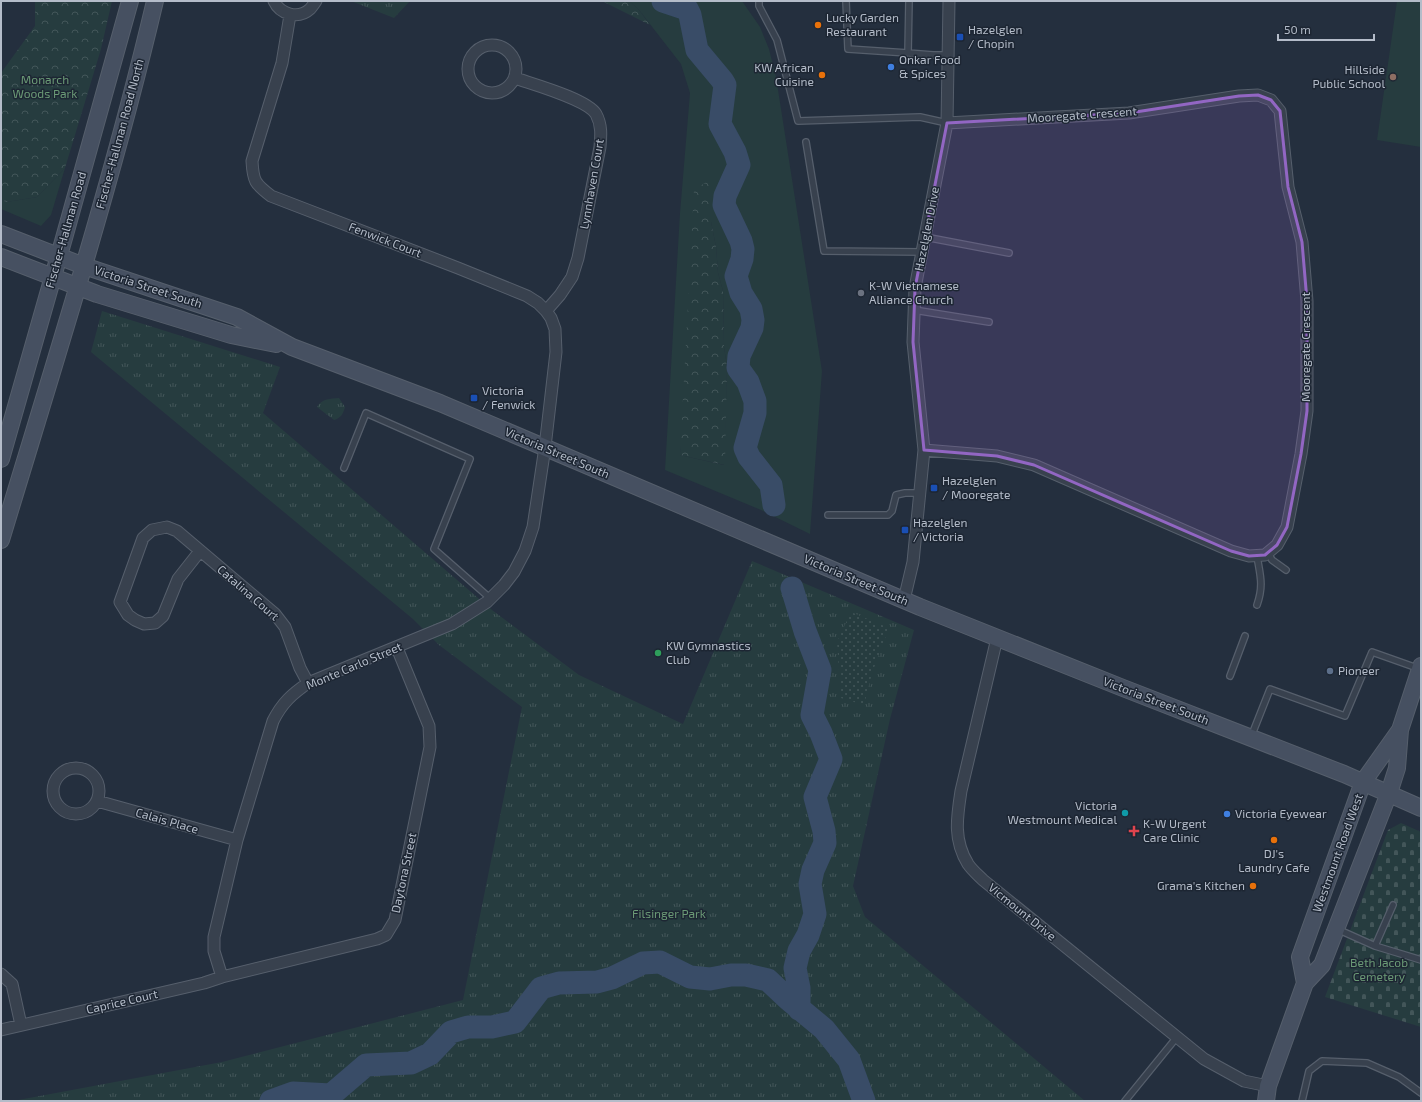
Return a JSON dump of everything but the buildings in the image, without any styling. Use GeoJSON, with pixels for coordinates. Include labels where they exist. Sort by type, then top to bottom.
{"type":"FeatureCollection","features":[{"type":"Feature","properties":{"kind":"main road","name":"Fischer-Hallman Road"},"geometry":{"type":"LineString","coordinates":[[1,459],[130,1]]}},
{"type":"Feature","properties":{"kind":"main road","name":"Fischer-Hallman Road North"},"geometry":{"type":"LineString","coordinates":[[84,266],[155,1]]}},
{"type":"Feature","properties":{"kind":"main road","name":"Victoria Street South"},"geometry":{"type":"LineString","coordinates":[[1,234],[84,266],[237,317],[292,347],[440,403],[904,600],[1363,782],[1421,808]]}},
{"type":"Feature","properties":{"kind":"main road","name":"Victoria Street South"},"geometry":{"type":"LineString","coordinates":[[1,257],[78,287],[231,335],[292,347]]}},
{"type":"Feature","properties":{"kind":"main road"},"geometry":{"type":"LineString","coordinates":[[1,540],[84,266]]}},
{"type":"Feature","properties":{"kind":"main road","name":"Westmount Road West"},"geometry":{"type":"LineString","coordinates":[[1267,1094],[1305,983],[1322,965],[1389,794],[1397,768],[1400,730],[1420,668]]}},
{"type":"Feature","properties":{"kind":"main road","name":"Westmount Road West"},"geometry":{"type":"LineString","coordinates":[[1305,983],[1300,957],[1363,782],[1400,730]]}},
{"type":"Feature","properties":{"kind":"street"},"geometry":{"type":"LineString","coordinates":[[274,1],[283,12],[290,15],[302,14],[309,10],[316,1]]}},
{"type":"Feature","properties":{"kind":"street","name":"Hazelglen Drive"},"geometry":{"type":"LineString","coordinates":[[904,600],[913,562],[924,450],[913,342],[915,288],[947,123],[948,1]]}},
{"type":"Feature","properties":{"kind":"street","name":"Fenwick Court"},"geometry":{"type":"LineString","coordinates":[[290,15],[282,63],[252,161],[253,173],[258,187],[271,196],[527,296],[546,311],[551,318],[555,329],[556,352],[545,447]]}},
{"type":"Feature","properties":{"kind":"street"},"geometry":{"type":"LineString","coordinates":[[490,45],[498,45],[505,48],[514,59],[516,67],[515,78],[504,90],[493,93],[488,92],[480,89],[472,81],[468,71],[469,64],[474,54],[480,48],[490,45]]}},
{"type":"Feature","properties":{"kind":"street","name":"Lynnhaven Court"},"geometry":{"type":"LineString","coordinates":[[515,78],[579,101],[595,113],[601,132],[600,147],[578,258],[572,277],[560,295],[546,311]]}},
{"type":"Feature","properties":{"kind":"street","name":"Mooregate Crescent"},"geometry":{"type":"LineString","coordinates":[[947,123],[1130,113],[1239,96],[1258,95],[1271,100],[1280,111],[1288,187],[1302,242],[1306,286],[1307,411],[1301,454],[1287,527],[1277,545],[1262,554]]}},
{"type":"Feature","properties":{"kind":"street","name":"Monte Carlo Street"},"geometry":{"type":"LineString","coordinates":[[222,977],[214,951],[214,937],[237,840],[272,721],[279,709],[292,695],[308,683],[397,648],[452,624],[491,599],[504,586],[526,551],[532,527],[545,447]]}},
{"type":"Feature","properties":{"kind":"street"},"geometry":{"type":"LineString","coordinates":[[924,450],[997,456],[1034,465],[1231,551],[1249,556],[1262,554]]}},
{"type":"Feature","properties":{"kind":"street","name":"Catalina Court"},"geometry":{"type":"LineString","coordinates":[[200,551],[178,579],[164,616],[155,623],[144,624],[128,615],[120,602],[143,538],[152,530],[167,527],[177,531],[275,614],[285,627],[300,668],[308,683]]}},
{"type":"Feature","properties":{"kind":"street","name":"Vicmount Drive"},"geometry":{"type":"LineString","coordinates":[[997,638],[961,791],[957,835],[961,851],[969,865],[983,880],[1204,1059],[1267,1094]]}},
{"type":"Feature","properties":{"kind":"street","name":"Daytona Street"},"geometry":{"type":"LineString","coordinates":[[222,977],[378,939],[386,935],[391,928],[396,912],[431,737],[429,726],[397,648]]}},
{"type":"Feature","properties":{"kind":"street"},"geometry":{"type":"LineString","coordinates":[[79,767],[87,770],[95,776],[98,784],[99,793],[97,801],[89,810],[82,814],[67,813],[59,807],[54,800],[52,789],[54,783],[58,776],[66,770],[79,767]]}},
{"type":"Feature","properties":{"kind":"street","name":"Calais Place"},"geometry":{"type":"LineString","coordinates":[[97,801],[237,840]]}},
{"type":"Feature","properties":{"kind":"street"},"geometry":{"type":"LineString","coordinates":[[1,974],[12,984],[21,1025]]}},
{"type":"Feature","properties":{"kind":"street","name":"Caprice Court"},"geometry":{"type":"LineString","coordinates":[[1,1030],[204,983],[222,977]]}},
{"type":"Feature","properties":{"kind":"lane"},"geometry":{"type":"LineString","coordinates":[[759,1],[759,6],[777,40],[798,121],[920,117],[947,123]]}},
{"type":"Feature","properties":{"kind":"lane"},"geometry":{"type":"LineString","coordinates":[[846,1],[848,49],[933,56],[948,55]]}},
{"type":"Feature","properties":{"kind":"lane"},"geometry":{"type":"LineString","coordinates":[[908,53],[909,1]]}},
{"type":"Feature","properties":{"kind":"lane"},"geometry":{"type":"LineString","coordinates":[[806,142],[824,251],[922,252]]}},
{"type":"Feature","properties":{"kind":"lane"},"geometry":{"type":"LineString","coordinates":[[925,237],[1009,253]]}},
{"type":"Feature","properties":{"kind":"lane"},"geometry":{"type":"LineString","coordinates":[[914,310],[989,322]]}},
{"type":"Feature","properties":{"kind":"lane"},"geometry":{"type":"LineString","coordinates":[[344,468],[366,413],[470,459],[434,549],[491,599]]}},
{"type":"Feature","properties":{"kind":"lane"},"geometry":{"type":"LineString","coordinates":[[828,515],[888,515],[892,511],[896,495],[905,493],[920,493]]}},
{"type":"Feature","properties":{"kind":"lane"},"geometry":{"type":"LineString","coordinates":[[1262,554],[1286,570]]}},
{"type":"Feature","properties":{"kind":"lane"},"geometry":{"type":"LineString","coordinates":[[1257,605],[1262,581],[1262,554]]}},
{"type":"Feature","properties":{"kind":"lane"},"geometry":{"type":"LineString","coordinates":[[1230,676],[1245,636]]}},
{"type":"Feature","properties":{"kind":"lane"},"geometry":{"type":"LineString","coordinates":[[1251,738],[1270,689],[1345,716],[1372,652],[1420,668]]}},
{"type":"Feature","properties":{"kind":"lane"},"geometry":{"type":"LineString","coordinates":[[1375,946],[1393,905]]}},
{"type":"Feature","properties":{"kind":"lane"},"geometry":{"type":"LineString","coordinates":[[1337,929],[1375,946],[1421,960]]}},
{"type":"Feature","properties":{"kind":"lane"},"geometry":{"type":"LineString","coordinates":[[1126,1101],[1177,1037]]}},
{"type":"Feature","properties":{"kind":"lane"},"geometry":{"type":"LineString","coordinates":[[1302,1101],[1309,1071],[1322,1061],[1367,1063],[1399,1077],[1421,1093]]}},
{"type":"Feature","properties":{"kind":"highlighted area"},"geometry":{"type":"Polygon","coordinates":[[[1258,95],[1271,100],[1280,111],[1288,187],[1302,242],[1307,301],[1307,411],[1301,454],[1287,527],[1277,545],[1265,555],[1249,556],[1231,551],[1034,465],[997,456],[924,450],[913,342],[915,288],[947,123],[1129,113],[1239,96],[1258,95]]]}},
{"type":"Feature","properties":{"kind":"green space","name":"Monarch Woods Park"},"geometry":{"type":"Polygon","coordinates":[[[35,1],[112,1],[101,49],[65,168],[37,197],[6,202],[1,200],[1,73],[35,26],[35,1]]]}},
{"type":"Feature","properties":{"kind":"green space"},"geometry":{"type":"Polygon","coordinates":[[[351,1],[410,1],[394,18],[351,1]]]}},
{"type":"Feature","properties":{"kind":"green space"},"geometry":{"type":"Polygon","coordinates":[[[602,1],[629,1],[639,10],[650,25],[602,1]]]}},
{"type":"Feature","properties":{"kind":"green space"},"geometry":{"type":"Polygon","coordinates":[[[629,1],[742,1],[760,27],[769,49],[776,77],[822,371],[810,534],[761,510],[665,470],[680,213],[690,93],[681,64],[639,10],[629,1]],[[711,180],[680,455],[724,465],[727,368],[724,347],[723,291],[718,273],[716,247],[711,222],[711,180]]]}},
{"type":"Feature","properties":{"kind":"green space"},"geometry":{"type":"Polygon","coordinates":[[[1397,1],[1421,1],[1421,147],[1377,140],[1397,1]]]}},
{"type":"Feature","properties":{"kind":"green space"},"geometry":{"type":"Polygon","coordinates":[[[65,168],[51,215],[41,226],[1,209],[1,200],[6,202],[37,197],[65,168]]]}},
{"type":"Feature","properties":{"kind":"green space"},"geometry":{"type":"Polygon","coordinates":[[[711,179],[711,222],[716,247],[718,273],[723,291],[724,347],[727,368],[725,465],[680,455],[694,190],[711,179]]]}},
{"type":"Feature","properties":{"kind":"green space","name":"Filsinger Park"},"geometry":{"type":"Polygon","coordinates":[[[102,311],[280,367],[263,413],[492,610],[579,675],[683,724],[752,561],[914,630],[890,719],[853,886],[865,917],[1085,1101],[13,1101],[222,1062],[463,1000],[522,707],[439,645],[413,619],[91,352],[102,311]]]}},
{"type":"Feature","properties":{"kind":"green space"},"geometry":{"type":"Polygon","coordinates":[[[339,398],[345,407],[341,415],[334,420],[317,407],[324,400],[339,398]]]}},
{"type":"Feature","properties":{"kind":"green space"},"geometry":{"type":"Polygon","coordinates":[[[851,612],[889,628],[872,673],[864,705],[841,698],[837,642],[851,612]]]}},
{"type":"Feature","properties":{"kind":"green space","name":"Beth Jacob Cemetery"},"geometry":{"type":"Polygon","coordinates":[[[1401,823],[1421,832],[1421,1027],[1325,997],[1388,830],[1401,823]]]}},
{"type":"Feature","properties":{"kind":"waterway"},"geometry":{"type":"LineString","coordinates":[[663,1],[687,9],[690,15],[697,50],[725,85],[720,124],[735,152],[739,165],[725,196],[724,205],[741,241],[743,249],[742,259],[736,276],[741,293],[751,309],[753,320],[752,328],[739,356],[738,368],[748,382],[755,401],[755,413],[745,448],[749,457],[771,485],[774,505]]}},
{"type":"Feature","properties":{"kind":"waterway"},"geometry":{"type":"LineString","coordinates":[[792,588],[805,631],[820,670],[812,715],[831,759],[815,797],[824,831],[825,843],[813,870],[810,884],[815,914],[808,935],[799,951],[795,968],[799,988],[799,1009]]}},
{"type":"Feature","properties":{"kind":"waterway"},"geometry":{"type":"LineString","coordinates":[[271,1101],[293,1093],[331,1095],[366,1065],[411,1063],[430,1054],[451,1032],[468,1027],[492,1027],[515,1022],[541,988],[559,983],[597,982],[612,978],[643,963],[660,962],[690,977],[710,979],[731,975],[746,975],[768,980],[824,1029],[849,1060],[864,1101]]}},
{"type":"Feature","properties":{"kind":"place","name":"Lucky Garden Restaurant"},"geometry":{"type":"Point","coordinates":[818,25]}},
{"type":"Feature","properties":{"kind":"place","name":"Hazelglen / Chopin"},"geometry":{"type":"Point","coordinates":[960,37]}},
{"type":"Feature","properties":{"kind":"place","name":"Onkar Food & Spices"},"geometry":{"type":"Point","coordinates":[891,67]}},
{"type":"Feature","properties":{"kind":"place","name":"KW African Cuisine"},"geometry":{"type":"Point","coordinates":[822,75]}},
{"type":"Feature","properties":{"kind":"place","name":"Hillside Public School"},"geometry":{"type":"Point","coordinates":[1393,77]}},
{"type":"Feature","properties":{"kind":"place","name":"K-W Vietnamese Alliance Church"},"geometry":{"type":"Point","coordinates":[861,293]}},
{"type":"Feature","properties":{"kind":"place","name":"Victoria / Fenwick"},"geometry":{"type":"Point","coordinates":[474,398]}},
{"type":"Feature","properties":{"kind":"place","name":"Hazelglen / Mooregate"},"geometry":{"type":"Point","coordinates":[934,488]}},
{"type":"Feature","properties":{"kind":"place","name":"Hazelglen / Victoria"},"geometry":{"type":"Point","coordinates":[905,530]}},
{"type":"Feature","properties":{"kind":"place","name":"KW Gymnastics Club"},"geometry":{"type":"Point","coordinates":[658,653]}},
{"type":"Feature","properties":{"kind":"place","name":"Pioneer"},"geometry":{"type":"Point","coordinates":[1330,671]}},
{"type":"Feature","properties":{"kind":"place","name":"Victoria Westmount Medical"},"geometry":{"type":"Point","coordinates":[1125,813]}},
{"type":"Feature","properties":{"kind":"place","name":"Victoria Eyewear"},"geometry":{"type":"Point","coordinates":[1227,814]}},
{"type":"Feature","properties":{"kind":"place","name":"K-W Urgent Care Clinic"},"geometry":{"type":"Point","coordinates":[1134,831]}},
{"type":"Feature","properties":{"kind":"place","name":"DJ's Laundry Cafe"},"geometry":{"type":"Point","coordinates":[1274,840]}},
{"type":"Feature","properties":{"kind":"place","name":"Grama's Kitchen"},"geometry":{"type":"Point","coordinates":[1253,886]}}]}
